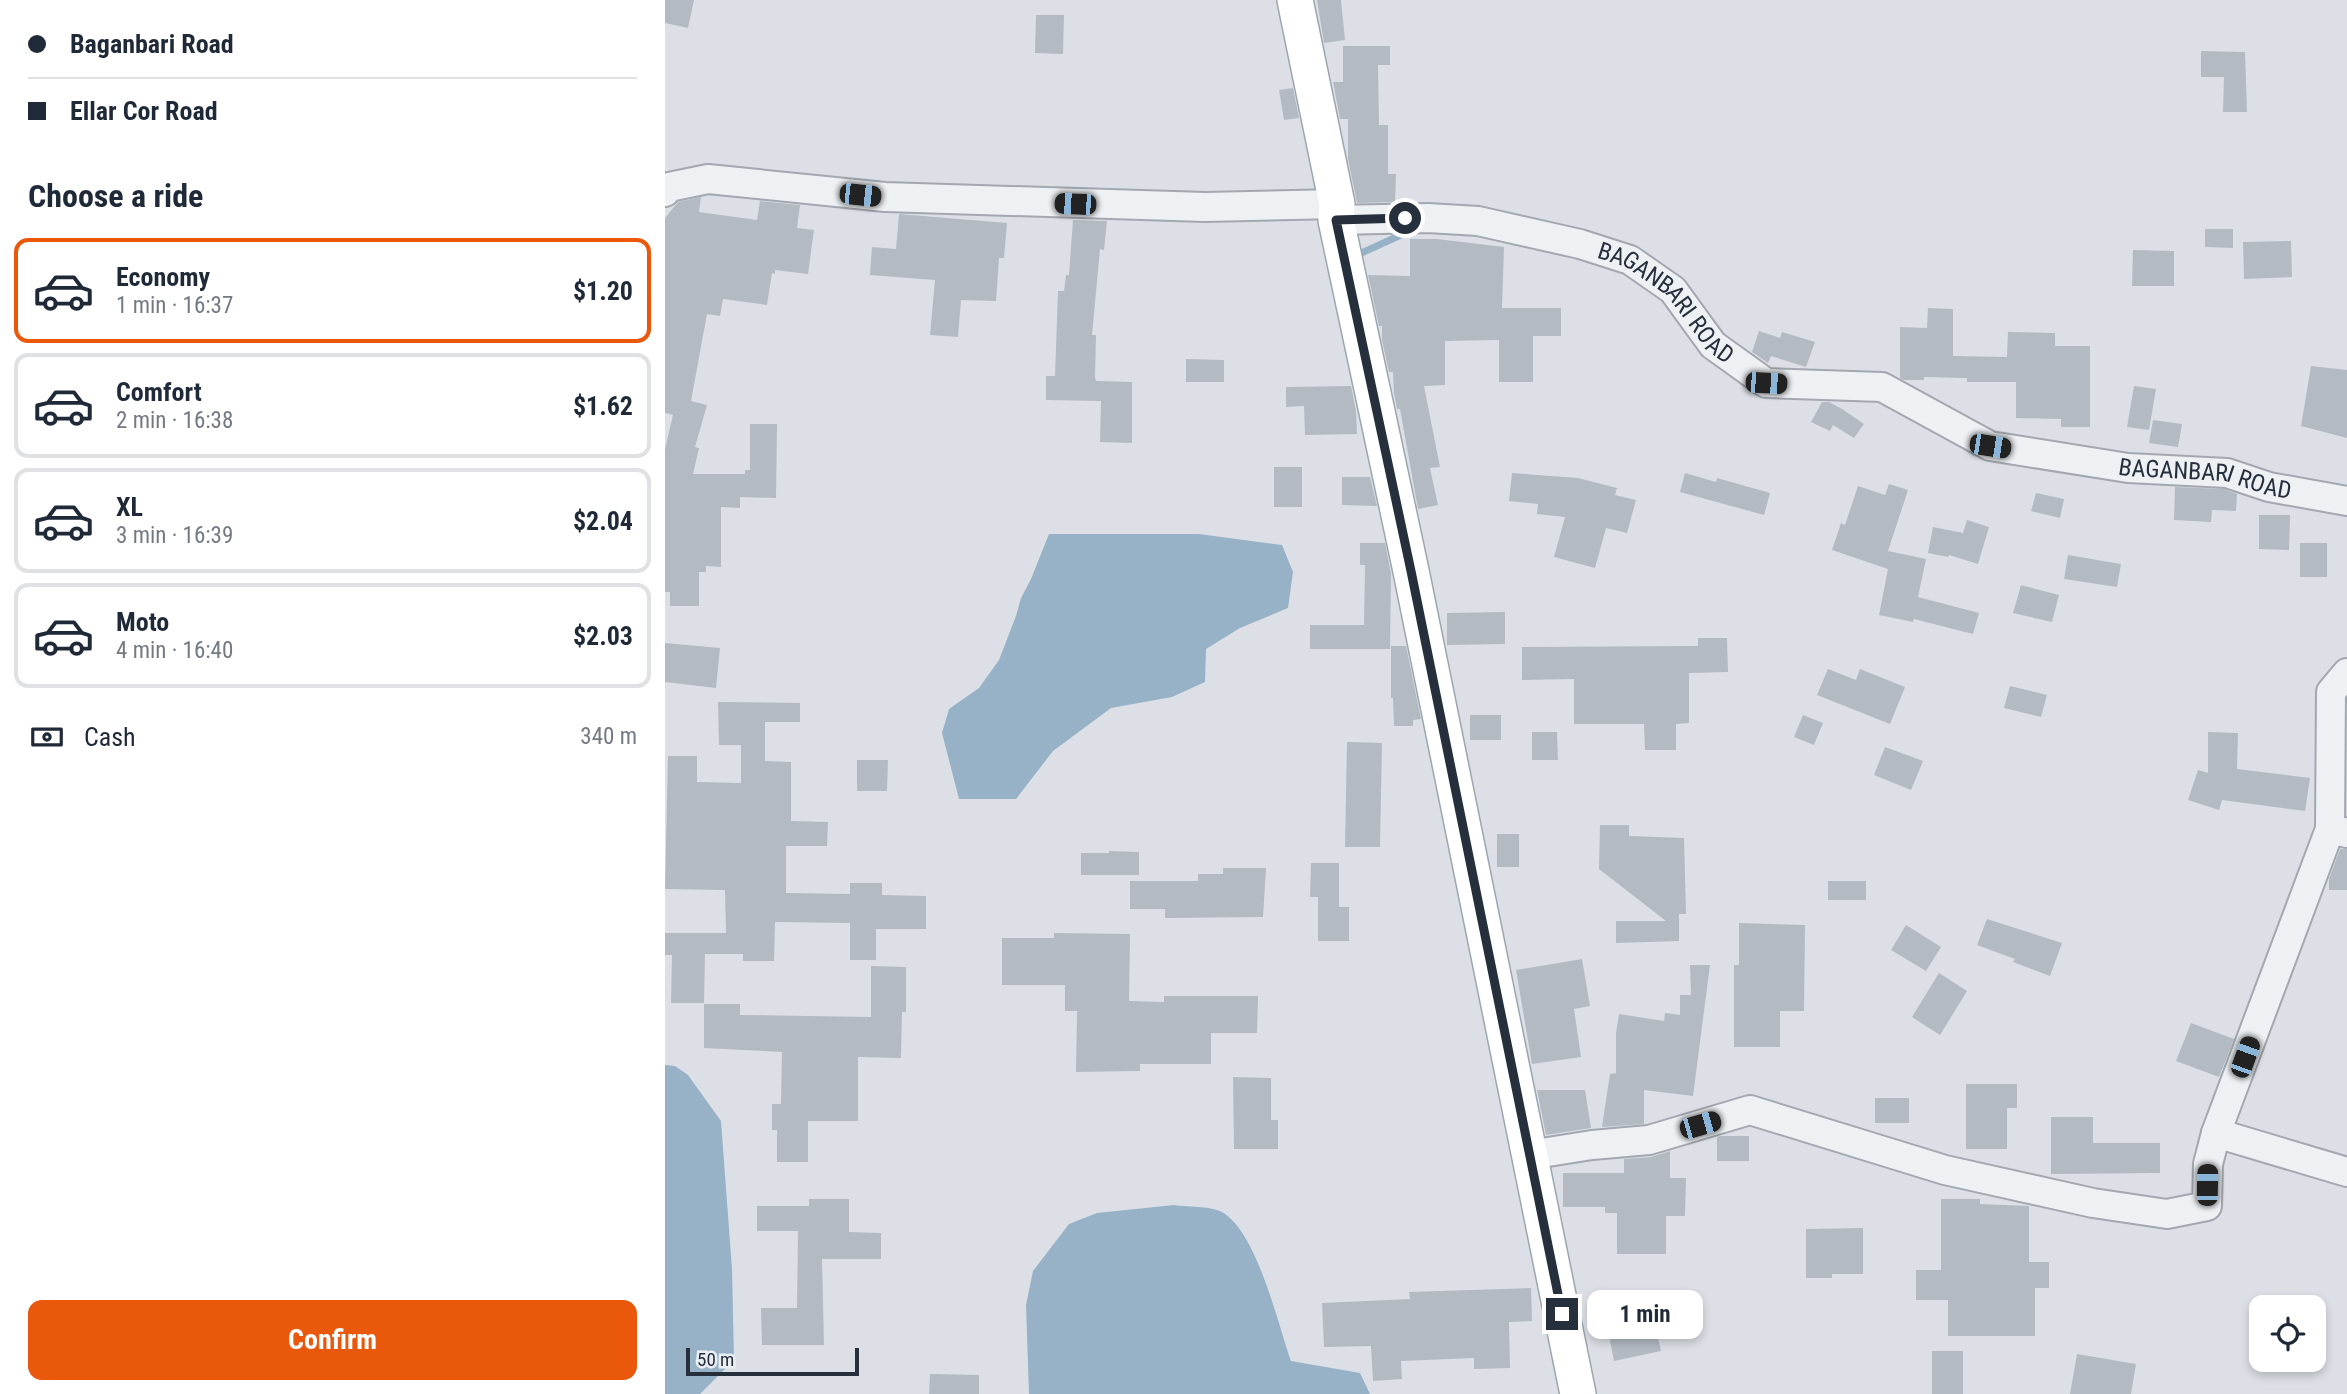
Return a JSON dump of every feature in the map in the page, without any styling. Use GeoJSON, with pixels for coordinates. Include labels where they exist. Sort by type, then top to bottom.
{"type":"FeatureCollection","features":[{"type":"Feature","properties":{"kind":"main road"},"geometry":{"type":"LineString","coordinates":[[1294,0],[1578,1394]]}},
{"type":"Feature","properties":{"kind":"street","name":"BAGANBARI ROAD"},"geometry":{"type":"LineString","coordinates":[[665,192],[669,187],[708,179],[885,197],[1336,212],[1478,221],[1580,244],[1630,260],[1673,290],[1713,345],[1766,383],[1882,387],[1990,446],[2128,468],[2227,473],[2269,486],[2347,501]]}},
{"type":"Feature","properties":{"kind":"street"},"geometry":{"type":"LineString","coordinates":[[1529,1154],[1592,1144],[1649,1140],[1750,1110],[1945,1170],[2093,1203],[2167,1214],[2207,1206],[2208,1164],[2216,1133],[2338,831],[2331,692],[2347,673]]}},
{"type":"Feature","properties":{"kind":"street"},"geometry":{"type":"LineString","coordinates":[[2216,1133],[2347,1172]]}},
{"type":"Feature","properties":{"kind":"water"},"geometry":{"type":"Polygon","coordinates":[[[1049,534],[1199,534],[1282,545],[1293,572],[1288,608],[1240,628],[1206,649],[1205,682],[1172,697],[1111,708],[1053,751],[1016,799],[959,799],[942,733],[949,709],[979,688],[999,660],[1021,598],[1049,534]]]}},
{"type":"Feature","properties":{"kind":"water"},"geometry":{"type":"Polygon","coordinates":[[[665,1065],[675,1066],[688,1075],[721,1121],[732,1269],[734,1360],[700,1394],[665,1394],[665,1065]]]}},
{"type":"Feature","properties":{"kind":"water"},"geometry":{"type":"Polygon","coordinates":[[[1174,1205],[1217,1210],[1231,1218],[1243,1234],[1263,1276],[1291,1361],[1360,1373],[1370,1394],[1029,1394],[1026,1305],[1033,1271],[1069,1224],[1097,1213],[1174,1205]]]}},
{"type":"Feature","properties":{"kind":"building"},"geometry":{"type":"Polygon","coordinates":[[[665,0],[694,0],[688,28],[665,23],[665,0]]]}},
{"type":"Feature","properties":{"kind":"building"},"geometry":{"type":"Polygon","coordinates":[[[1317,0],[1341,0],[1345,40],[1324,43],[1317,0]]]}},
{"type":"Feature","properties":{"kind":"building"},"geometry":{"type":"Polygon","coordinates":[[[1036,15],[1064,15],[1063,54],[1035,53],[1036,15]]]}},
{"type":"Feature","properties":{"kind":"building"},"geometry":{"type":"Polygon","coordinates":[[[1343,46],[1390,46],[1390,65],[1378,65],[1379,125],[1388,125],[1388,174],[1396,174],[1395,202],[1357,203],[1348,159],[1348,119],[1340,119],[1333,82],[1343,82],[1343,46]]]}},
{"type":"Feature","properties":{"kind":"building"},"geometry":{"type":"Polygon","coordinates":[[[2201,51],[2245,52],[2247,112],[2223,112],[2224,77],[2201,77],[2201,51]]]}},
{"type":"Feature","properties":{"kind":"building"},"geometry":{"type":"Polygon","coordinates":[[[1293,88],[1299,118],[1284,120],[1279,90],[1293,88]]]}},
{"type":"Feature","properties":{"kind":"building"},"geometry":{"type":"Polygon","coordinates":[[[701,197],[699,212],[757,220],[760,201],[800,205],[797,228],[814,230],[808,274],[775,270],[775,274],[772,273],[767,305],[723,299],[720,316],[707,314],[691,401],[707,405],[695,447],[699,448],[693,474],[745,474],[745,470],[750,470],[750,424],[777,424],[776,498],[740,497],[740,508],[721,507],[721,567],[706,566],[706,572],[699,572],[699,606],[670,606],[670,592],[665,592],[665,449],[673,415],[665,413],[665,218],[678,202],[701,197]]]}},
{"type":"Feature","properties":{"kind":"building"},"geometry":{"type":"Polygon","coordinates":[[[899,214],[1007,223],[1004,258],[999,258],[996,301],[961,300],[958,337],[930,335],[935,280],[870,275],[872,247],[896,249],[899,214]]]}},
{"type":"Feature","properties":{"kind":"building"},"geometry":{"type":"Polygon","coordinates":[[[1073,220],[1107,221],[1104,250],[1100,249],[1092,335],[1096,335],[1095,377],[1096,381],[1132,382],[1132,443],[1100,442],[1101,401],[1046,400],[1046,376],[1055,376],[1058,291],[1064,291],[1066,275],[1069,275],[1073,220]]]}},
{"type":"Feature","properties":{"kind":"building"},"geometry":{"type":"Polygon","coordinates":[[[2205,229],[2233,229],[2233,248],[2205,247],[2205,229]]]}},
{"type":"Feature","properties":{"kind":"building"},"geometry":{"type":"Polygon","coordinates":[[[1410,239],[1437,239],[1504,247],[1502,308],[1561,308],[1561,336],[1533,336],[1533,382],[1499,382],[1499,340],[1445,341],[1445,385],[1424,386],[1440,467],[1430,468],[1438,505],[1418,509],[1400,409],[1397,409],[1394,393],[1393,372],[1389,372],[1382,340],[1382,326],[1379,326],[1368,275],[1410,276],[1410,239]]]}},
{"type":"Feature","properties":{"kind":"building"},"geometry":{"type":"Polygon","coordinates":[[[2291,241],[2292,277],[2244,279],[2243,242],[2291,241]]]}},
{"type":"Feature","properties":{"kind":"building"},"geometry":{"type":"Polygon","coordinates":[[[2133,250],[2174,251],[2174,286],[2132,286],[2133,250]]]}},
{"type":"Feature","properties":{"kind":"building"},"geometry":{"type":"Polygon","coordinates":[[[1928,308],[1953,309],[1953,356],[2007,357],[2008,332],[2055,333],[2055,346],[2090,346],[2090,427],[2061,427],[2061,419],[2016,418],[2016,382],[1967,382],[1967,378],[1900,378],[1900,327],[1927,328],[1928,308]]]}},
{"type":"Feature","properties":{"kind":"building"},"geometry":{"type":"Polygon","coordinates":[[[1759,331],[1780,338],[1782,332],[1815,342],[1806,367],[1771,356],[1768,363],[1752,352],[1759,331]]]}},
{"type":"Feature","properties":{"kind":"building"},"geometry":{"type":"Polygon","coordinates":[[[1186,359],[1224,360],[1224,382],[1186,382],[1186,359]]]}},
{"type":"Feature","properties":{"kind":"building"},"geometry":{"type":"Polygon","coordinates":[[[2311,366],[2347,370],[2347,438],[2301,426],[2311,366]]]}},
{"type":"Feature","properties":{"kind":"building"},"geometry":{"type":"Polygon","coordinates":[[[1351,386],[1357,434],[1305,435],[1304,406],[1286,407],[1286,387],[1351,386]]]}},
{"type":"Feature","properties":{"kind":"building"},"geometry":{"type":"Polygon","coordinates":[[[2134,386],[2156,389],[2149,430],[2127,427],[2134,386]]]}},
{"type":"Feature","properties":{"kind":"building"},"geometry":{"type":"Polygon","coordinates":[[[1822,402],[1829,402],[1864,424],[1854,438],[1833,425],[1830,431],[1811,422],[1822,402]]]}},
{"type":"Feature","properties":{"kind":"building"},"geometry":{"type":"Polygon","coordinates":[[[2153,420],[2182,424],[2178,447],[2149,443],[2153,420]]]}},
{"type":"Feature","properties":{"kind":"building"},"geometry":{"type":"Polygon","coordinates":[[[1274,467],[1302,467],[1302,507],[1274,507],[1274,467]]]}},
{"type":"Feature","properties":{"kind":"building"},"geometry":{"type":"Polygon","coordinates":[[[1512,473],[1578,478],[1617,488],[1615,495],[1636,500],[1627,533],[1606,528],[1595,568],[1554,557],[1565,517],[1537,514],[1538,504],[1509,501],[1512,473]]]}},
{"type":"Feature","properties":{"kind":"building"},"geometry":{"type":"Polygon","coordinates":[[[1685,473],[1716,482],[1717,478],[1770,493],[1764,515],[1680,492],[1685,473]]]}},
{"type":"Feature","properties":{"kind":"building"},"geometry":{"type":"Polygon","coordinates":[[[1342,477],[1370,477],[1377,506],[1342,505],[1342,477]]]}},
{"type":"Feature","properties":{"kind":"building"},"geometry":{"type":"Polygon","coordinates":[[[1889,484],[1908,490],[1888,551],[1926,559],[1918,597],[1979,613],[1973,634],[1914,619],[1913,622],[1879,615],[1888,569],[1832,550],[1841,523],[1845,525],[1858,486],[1885,495],[1889,484]]]}},
{"type":"Feature","properties":{"kind":"building"},"geometry":{"type":"Polygon","coordinates":[[[2175,487],[2224,489],[2237,494],[2236,511],[2212,510],[2211,522],[2174,520],[2175,487]]]}},
{"type":"Feature","properties":{"kind":"building"},"geometry":{"type":"Polygon","coordinates":[[[2036,493],[2064,499],[2060,518],[2031,511],[2036,493]]]}},
{"type":"Feature","properties":{"kind":"building"},"geometry":{"type":"Polygon","coordinates":[[[2259,515],[2290,515],[2289,550],[2259,549],[2259,515]]]}},
{"type":"Feature","properties":{"kind":"building"},"geometry":{"type":"Polygon","coordinates":[[[1967,520],[1989,527],[1978,564],[1949,555],[1928,553],[1933,527],[1963,533],[1967,520]]]}},
{"type":"Feature","properties":{"kind":"building"},"geometry":{"type":"Polygon","coordinates":[[[1360,543],[1385,543],[1391,574],[1390,649],[1310,649],[1310,625],[1364,625],[1365,565],[1360,565],[1360,543]]]}},
{"type":"Feature","properties":{"kind":"building"},"geometry":{"type":"Polygon","coordinates":[[[2300,543],[2327,543],[2327,577],[2300,577],[2300,543]]]}},
{"type":"Feature","properties":{"kind":"building"},"geometry":{"type":"Polygon","coordinates":[[[2068,555],[2121,564],[2117,587],[2064,579],[2068,555]]]}},
{"type":"Feature","properties":{"kind":"building"},"geometry":{"type":"Polygon","coordinates":[[[2021,585],[2059,595],[2052,622],[2013,613],[2021,585]]]}},
{"type":"Feature","properties":{"kind":"building"},"geometry":{"type":"Polygon","coordinates":[[[1505,612],[1505,644],[1447,645],[1447,613],[1505,612]]]}},
{"type":"Feature","properties":{"kind":"building"},"geometry":{"type":"Polygon","coordinates":[[[1698,638],[1727,638],[1728,672],[1689,673],[1689,723],[1676,724],[1676,750],[1645,750],[1644,724],[1574,724],[1574,679],[1522,680],[1522,647],[1698,646],[1698,638]]]}},
{"type":"Feature","properties":{"kind":"building"},"geometry":{"type":"Polygon","coordinates":[[[665,643],[720,648],[716,688],[665,682],[665,643]]]}},
{"type":"Feature","properties":{"kind":"building"},"geometry":{"type":"Polygon","coordinates":[[[1391,646],[1406,646],[1421,719],[1413,720],[1413,726],[1394,726],[1391,646]]]}},
{"type":"Feature","properties":{"kind":"building"},"geometry":{"type":"Polygon","coordinates":[[[1828,669],[1856,680],[1860,669],[1905,687],[1890,724],[1817,695],[1828,669]]]}},
{"type":"Feature","properties":{"kind":"building"},"geometry":{"type":"Polygon","coordinates":[[[2010,686],[2047,695],[2041,717],[2004,708],[2010,686]]]}},
{"type":"Feature","properties":{"kind":"building"},"geometry":{"type":"Polygon","coordinates":[[[718,702],[800,703],[800,722],[765,722],[765,761],[791,762],[791,821],[828,822],[827,846],[786,846],[786,893],[850,894],[850,883],[882,883],[882,895],[926,896],[926,929],[876,929],[876,960],[850,960],[850,923],[775,922],[774,961],[743,961],[743,954],[705,954],[704,1003],[671,1003],[672,955],[665,955],[665,933],[726,933],[725,890],[665,889],[668,756],[697,756],[697,782],[741,783],[741,745],[719,745],[718,702]]]}},
{"type":"Feature","properties":{"kind":"building"},"geometry":{"type":"Polygon","coordinates":[[[1470,715],[1501,715],[1501,740],[1470,740],[1470,715]]]}},
{"type":"Feature","properties":{"kind":"building"},"geometry":{"type":"Polygon","coordinates":[[[1803,715],[1823,723],[1814,745],[1794,737],[1803,715]]]}},
{"type":"Feature","properties":{"kind":"building"},"geometry":{"type":"Polygon","coordinates":[[[1532,732],[1557,732],[1558,760],[1532,760],[1532,732]]]}},
{"type":"Feature","properties":{"kind":"building"},"geometry":{"type":"Polygon","coordinates":[[[2208,732],[2238,733],[2237,769],[2310,778],[2305,811],[2222,800],[2219,810],[2188,800],[2198,770],[2208,773],[2208,732]]]}},
{"type":"Feature","properties":{"kind":"building"},"geometry":{"type":"Polygon","coordinates":[[[1347,742],[1382,743],[1380,847],[1345,847],[1347,742]]]}},
{"type":"Feature","properties":{"kind":"building"},"geometry":{"type":"Polygon","coordinates":[[[1885,747],[1923,761],[1911,790],[1874,775],[1885,747]]]}},
{"type":"Feature","properties":{"kind":"building"},"geometry":{"type":"Polygon","coordinates":[[[857,760],[888,760],[887,791],[857,791],[857,760]]]}},
{"type":"Feature","properties":{"kind":"building"},"geometry":{"type":"Polygon","coordinates":[[[1600,825],[1629,825],[1629,836],[1684,838],[1686,914],[1679,914],[1679,941],[1616,943],[1616,921],[1666,921],[1599,869],[1600,825]]]}},
{"type":"Feature","properties":{"kind":"building"},"geometry":{"type":"Polygon","coordinates":[[[1497,834],[1519,834],[1519,867],[1497,867],[1497,834]]]}},
{"type":"Feature","properties":{"kind":"building"},"geometry":{"type":"Polygon","coordinates":[[[2340,849],[2347,849],[2347,890],[2329,890],[2329,879],[2340,849]]]}},
{"type":"Feature","properties":{"kind":"building"},"geometry":{"type":"Polygon","coordinates":[[[1139,852],[1139,875],[1081,875],[1081,853],[1139,852]]]}},
{"type":"Feature","properties":{"kind":"building"},"geometry":{"type":"Polygon","coordinates":[[[1311,863],[1339,863],[1339,907],[1349,907],[1349,941],[1318,941],[1318,897],[1310,897],[1311,863]]]}},
{"type":"Feature","properties":{"kind":"building"},"geometry":{"type":"Polygon","coordinates":[[[1223,868],[1266,868],[1263,917],[1165,918],[1165,909],[1130,909],[1130,881],[1198,881],[1198,874],[1223,874],[1223,868]]]}},
{"type":"Feature","properties":{"kind":"building"},"geometry":{"type":"Polygon","coordinates":[[[1828,881],[1866,881],[1866,900],[1828,900],[1828,881]]]}},
{"type":"Feature","properties":{"kind":"building"},"geometry":{"type":"Polygon","coordinates":[[[1987,919],[2062,943],[2050,976],[1977,945],[1987,919]]]}},
{"type":"Feature","properties":{"kind":"building"},"geometry":{"type":"Polygon","coordinates":[[[1739,923],[1805,925],[1804,1011],[1780,1011],[1780,1047],[1734,1047],[1734,965],[1739,965],[1739,923]]]}},
{"type":"Feature","properties":{"kind":"building"},"geometry":{"type":"Polygon","coordinates":[[[1906,925],[1941,947],[1926,971],[1891,950],[1906,925]]]}},
{"type":"Feature","properties":{"kind":"building"},"geometry":{"type":"Polygon","coordinates":[[[1054,933],[1130,934],[1129,1001],[1164,1002],[1164,996],[1258,996],[1257,1033],[1211,1033],[1211,1064],[1140,1064],[1140,1071],[1076,1072],[1077,1011],[1065,1011],[1065,985],[1002,985],[1002,938],[1054,938],[1054,933]]]}},
{"type":"Feature","properties":{"kind":"building"},"geometry":{"type":"Polygon","coordinates":[[[1582,959],[1590,1006],[1574,1009],[1581,1057],[1532,1064],[1516,970],[1582,959]]]}},
{"type":"Feature","properties":{"kind":"building"},"geometry":{"type":"Polygon","coordinates":[[[1690,965],[1710,965],[1693,1096],[1644,1090],[1644,1124],[1602,1127],[1610,1074],[1616,1073],[1619,1014],[1664,1021],[1665,1013],[1680,1015],[1680,995],[1691,995],[1690,965]]]}},
{"type":"Feature","properties":{"kind":"building"},"geometry":{"type":"Polygon","coordinates":[[[871,966],[906,967],[906,1012],[902,1012],[901,1058],[858,1057],[858,1121],[808,1121],[808,1162],[777,1162],[777,1130],[772,1130],[772,1104],[781,1104],[782,1052],[704,1048],[704,1004],[740,1004],[740,1015],[871,1017],[871,966]]]}},
{"type":"Feature","properties":{"kind":"building"},"geometry":{"type":"Polygon","coordinates":[[[1939,973],[1967,991],[1940,1035],[1912,1017],[1939,973]]]}},
{"type":"Feature","properties":{"kind":"building"},"geometry":{"type":"Polygon","coordinates":[[[2191,1023],[2234,1039],[2219,1077],[2176,1061],[2191,1023]]]}},
{"type":"Feature","properties":{"kind":"building"},"geometry":{"type":"Polygon","coordinates":[[[1233,1077],[1271,1078],[1271,1120],[1278,1120],[1278,1149],[1234,1149],[1233,1077]]]}},
{"type":"Feature","properties":{"kind":"building"},"geometry":{"type":"Polygon","coordinates":[[[1966,1084],[2017,1084],[2017,1108],[2007,1108],[2007,1149],[1966,1149],[1966,1084]]]}},
{"type":"Feature","properties":{"kind":"building"},"geometry":{"type":"Polygon","coordinates":[[[1537,1090],[1585,1090],[1591,1128],[1546,1135],[1537,1090]]]}},
{"type":"Feature","properties":{"kind":"building"},"geometry":{"type":"Polygon","coordinates":[[[1875,1098],[1909,1098],[1909,1123],[1875,1123],[1875,1098]]]}},
{"type":"Feature","properties":{"kind":"building"},"geometry":{"type":"Polygon","coordinates":[[[2051,1117],[2093,1117],[2093,1143],[2160,1143],[2160,1173],[2051,1174],[2051,1117]]]}},
{"type":"Feature","properties":{"kind":"building"},"geometry":{"type":"Polygon","coordinates":[[[1749,1136],[1749,1161],[1717,1161],[1717,1137],[1749,1136]]]}},
{"type":"Feature","properties":{"kind":"building"},"geometry":{"type":"Polygon","coordinates":[[[1670,1151],[1670,1178],[1686,1178],[1685,1216],[1666,1216],[1666,1254],[1617,1254],[1617,1213],[1605,1213],[1605,1207],[1563,1207],[1563,1173],[1624,1173],[1624,1159],[1651,1157],[1670,1151]]]}},
{"type":"Feature","properties":{"kind":"building"},"geometry":{"type":"Polygon","coordinates":[[[809,1199],[849,1199],[849,1232],[881,1233],[881,1259],[822,1259],[824,1345],[762,1345],[761,1308],[797,1308],[798,1231],[757,1231],[757,1206],[809,1206],[809,1199]]]}},
{"type":"Feature","properties":{"kind":"building"},"geometry":{"type":"Polygon","coordinates":[[[1941,1199],[1980,1199],[1980,1204],[2029,1206],[2029,1262],[2049,1262],[2049,1288],[2035,1288],[2035,1336],[1948,1336],[1948,1300],[1916,1300],[1916,1270],[1941,1270],[1941,1199]]]}},
{"type":"Feature","properties":{"kind":"building"},"geometry":{"type":"Polygon","coordinates":[[[1863,1228],[1863,1274],[1832,1274],[1832,1278],[1806,1278],[1806,1229],[1863,1228]]]}},
{"type":"Feature","properties":{"kind":"building"},"geometry":{"type":"Polygon","coordinates":[[[1531,1288],[1532,1321],[1509,1322],[1510,1368],[1474,1369],[1474,1358],[1401,1361],[1402,1379],[1373,1381],[1371,1346],[1324,1347],[1322,1303],[1410,1299],[1409,1292],[1531,1288]]]}},
{"type":"Feature","properties":{"kind":"building"},"geometry":{"type":"Polygon","coordinates":[[[1651,1306],[1661,1351],[1614,1361],[1605,1316],[1651,1306]]]}},
{"type":"Feature","properties":{"kind":"building"},"geometry":{"type":"Polygon","coordinates":[[[1932,1351],[1963,1351],[1963,1394],[1932,1394],[1932,1351]]]}},
{"type":"Feature","properties":{"kind":"building"},"geometry":{"type":"Polygon","coordinates":[[[2077,1354],[2136,1364],[2131,1394],[2070,1394],[2077,1354]]]}},
{"type":"Feature","properties":{"kind":"building"},"geometry":{"type":"Polygon","coordinates":[[[930,1374],[979,1375],[979,1394],[929,1394],[930,1374]]]}},
{"type":"Feature","properties":{"kind":"waterway"},"geometry":{"type":"LineString","coordinates":[[1355,256],[1414,229]]}},
{"type":"Feature","properties":{"kind":"route"},"geometry":{"type":"LineString","coordinates":[[1405,218],[1336,220],[1411,571],[1562,1314]]}}]}
